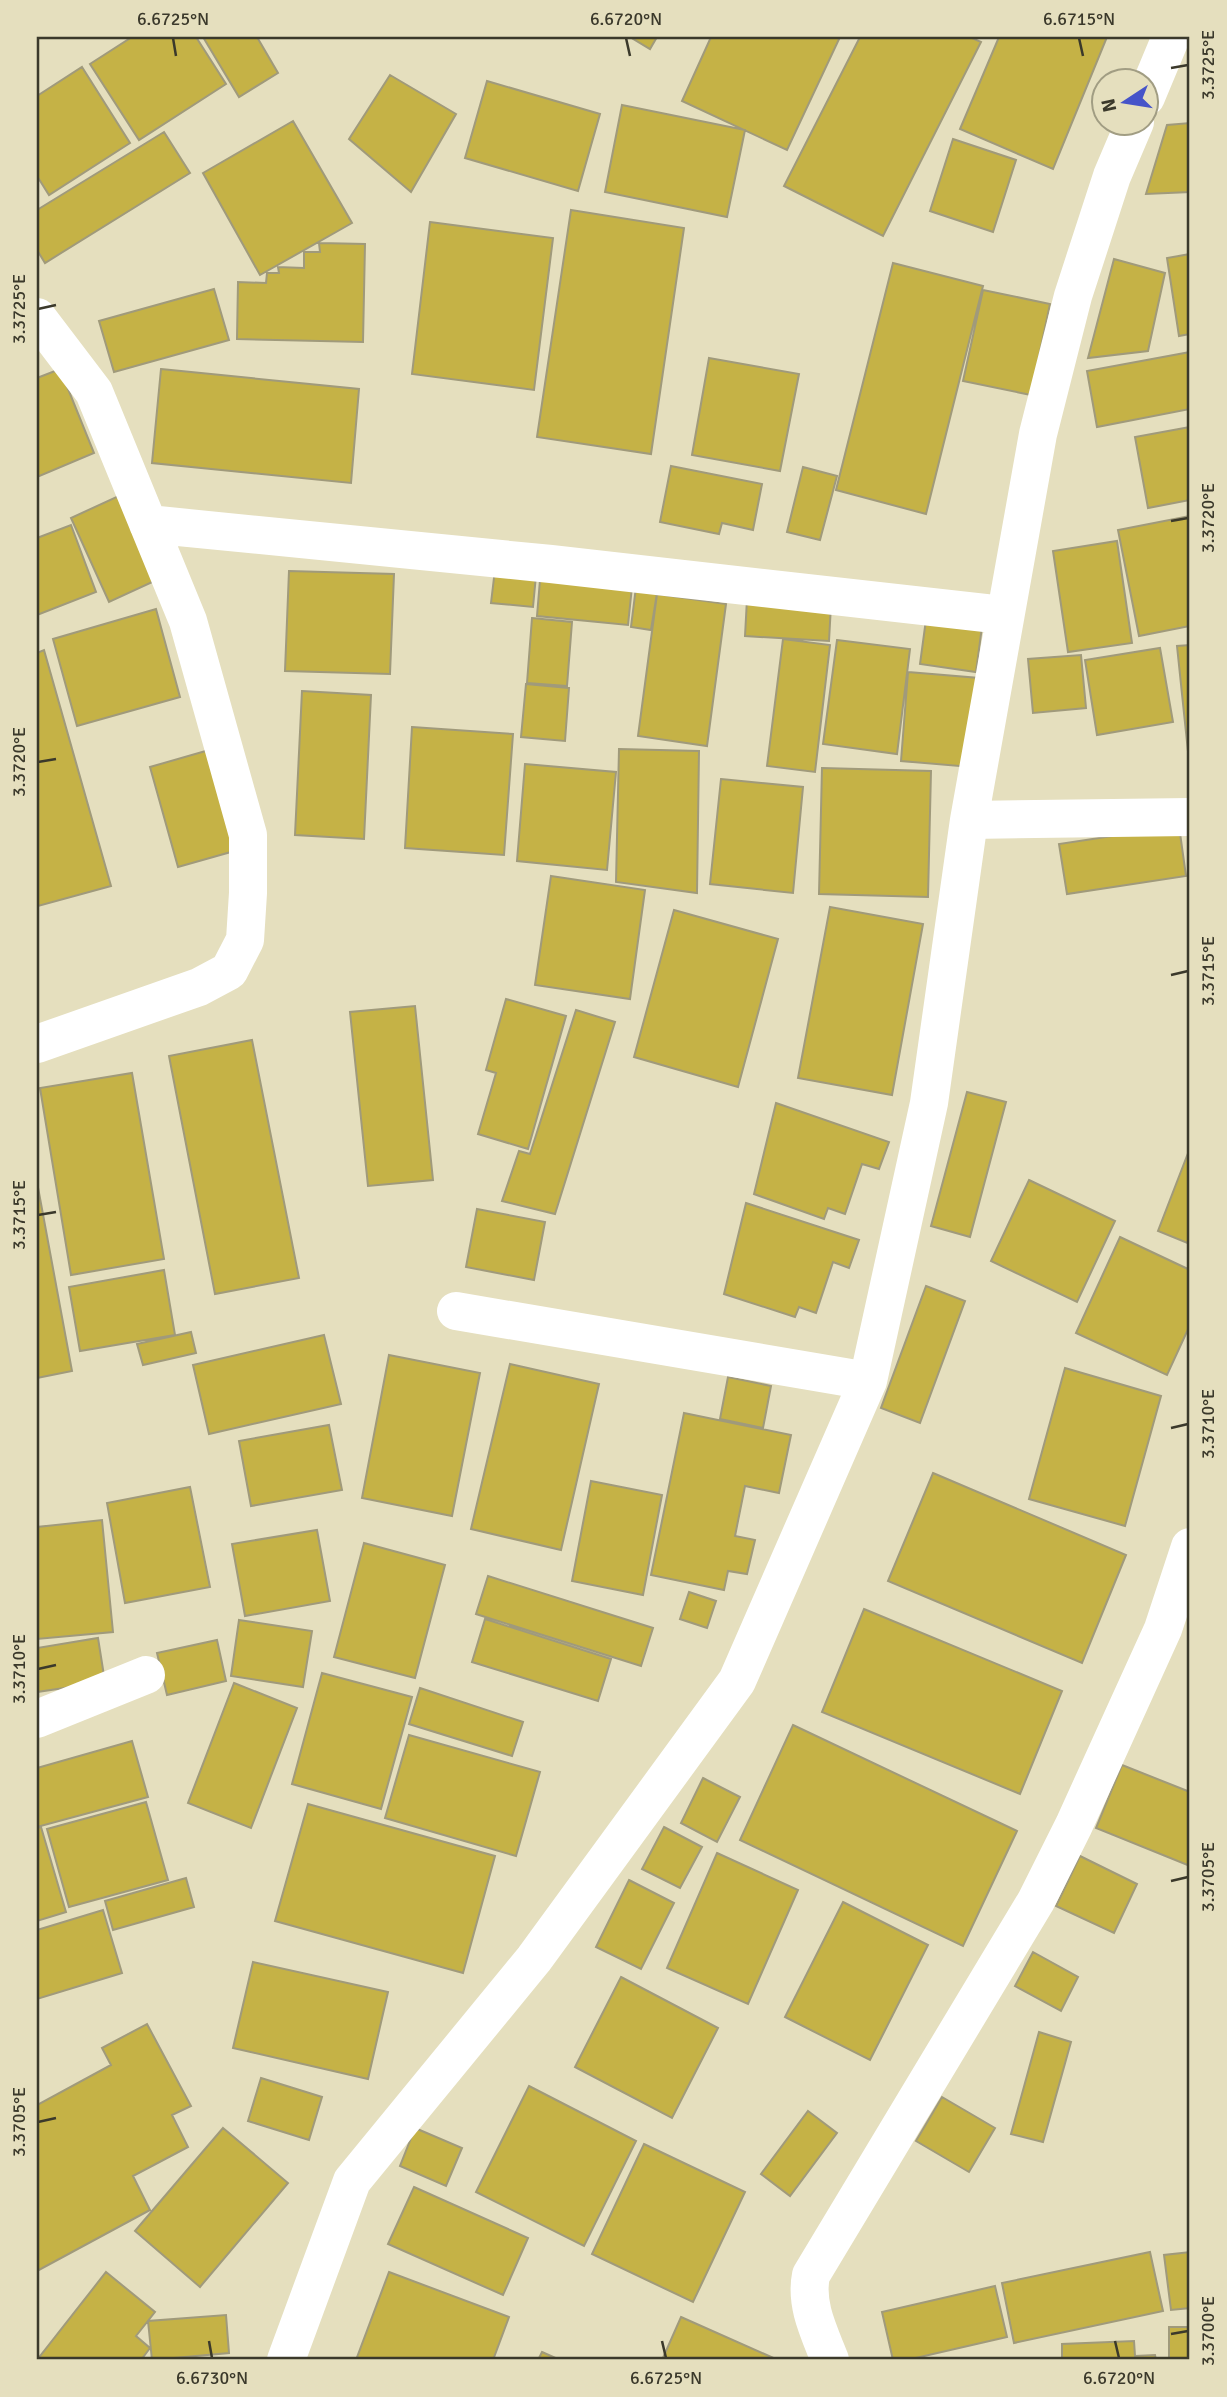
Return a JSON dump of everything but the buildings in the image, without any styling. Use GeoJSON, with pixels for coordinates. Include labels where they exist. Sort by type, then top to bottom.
{"type":"FeatureCollection","features":[{"type":"Feature","properties":{"kind":"street"},"geometry":{"type":"LineString","coordinates":[[1159,66],[1171,37]]}},
{"type":"Feature","properties":{"kind":"street"},"geometry":{"type":"LineString","coordinates":[[286,2360],[352,2181],[534,1959],[737,1681],[868,1381],[929,1103],[969,820],[1003,615],[1038,434],[1073,296],[1112,176],[1129,136]]}},
{"type":"Feature","properties":{"kind":"street"},"geometry":{"type":"LineString","coordinates":[[37,317],[94,391],[188,621],[248,835],[245,940],[229,971],[199,987],[37,1044]]}},
{"type":"Feature","properties":{"kind":"street"},"geometry":{"type":"LineString","coordinates":[[148,524],[551,564],[1003,615]]}},
{"type":"Feature","properties":{"kind":"street"},"geometry":{"type":"LineString","coordinates":[[969,820],[1190,817]]}},
{"type":"Feature","properties":{"kind":"street"},"geometry":{"type":"LineString","coordinates":[[456,1311],[868,1381]]}},
{"type":"Feature","properties":{"kind":"street"},"geometry":{"type":"LineString","coordinates":[[830,2360],[818,2332],[808,2293],[811,2275],[1036,1901],[1074,1825],[1163,1629],[1190,1547]]}},
{"type":"Feature","properties":{"kind":"street"},"geometry":{"type":"LineString","coordinates":[[37,1718],[146,1675]]}}]}
